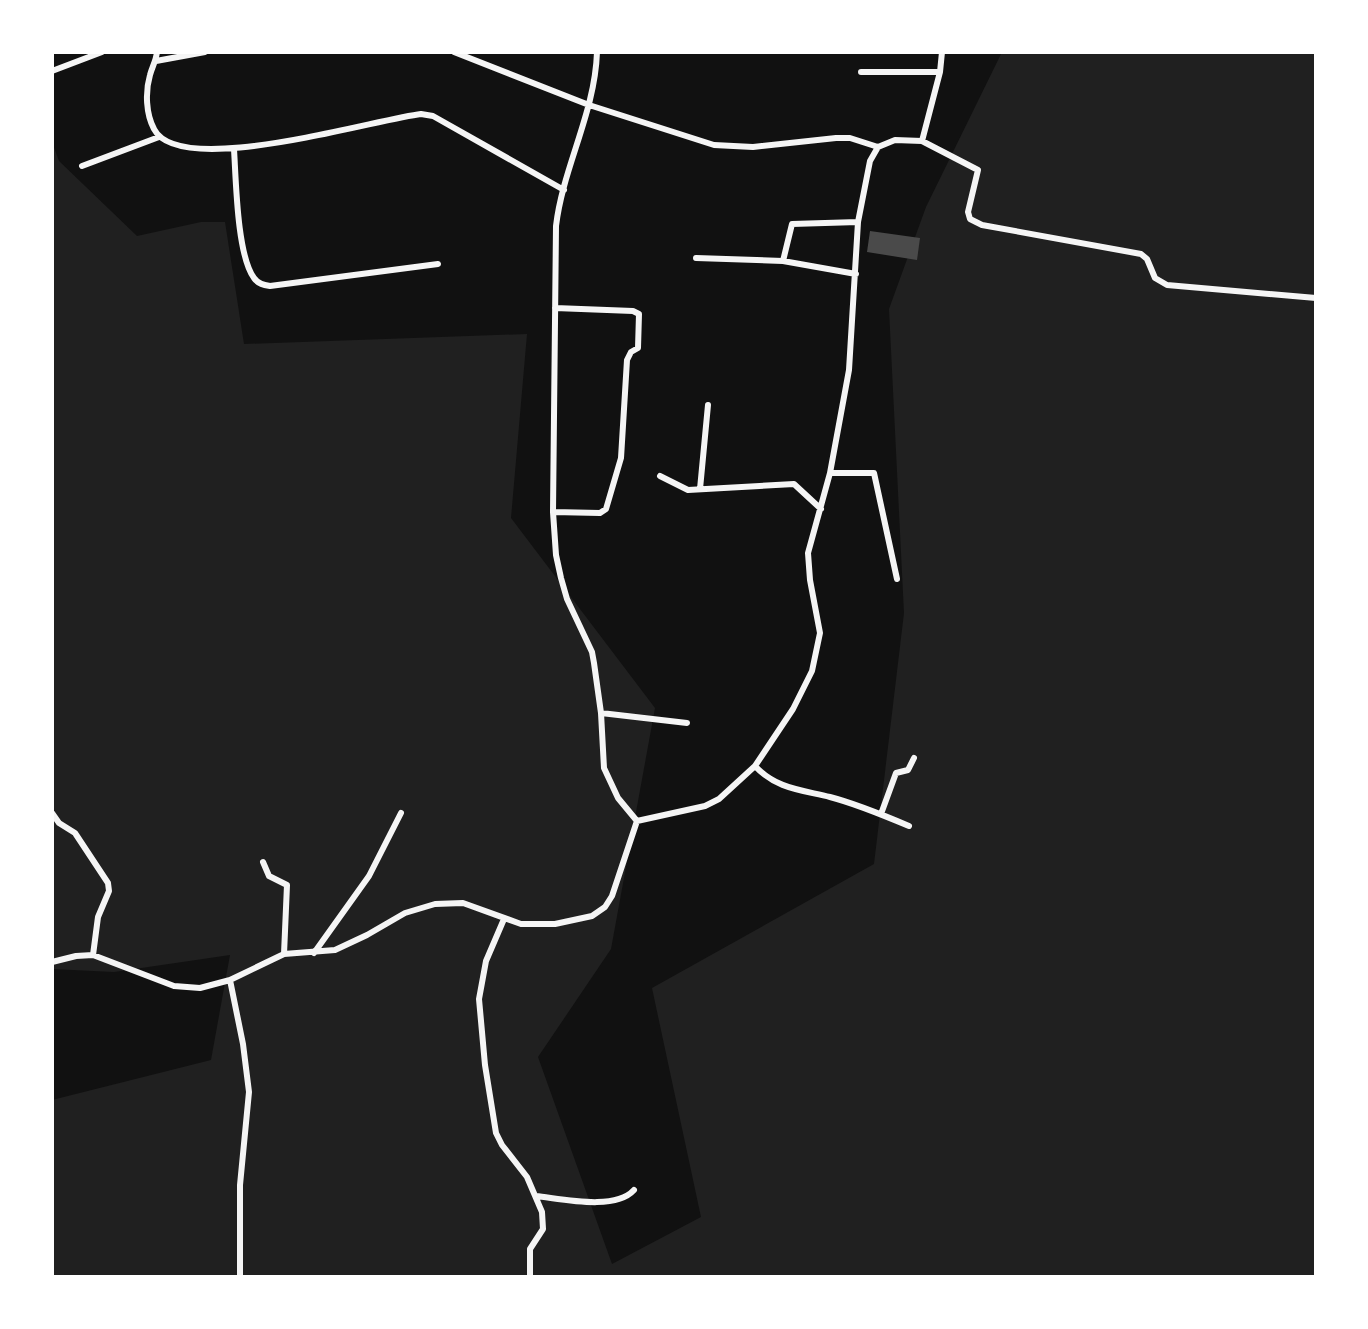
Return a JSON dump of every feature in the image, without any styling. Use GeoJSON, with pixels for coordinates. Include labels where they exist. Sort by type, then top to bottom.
{"type":"FeatureCollection","features":[{"type":"Feature","properties":{"kind":"street"},"geometry":{"type":"LineString","coordinates":[[52,71],[102,52]]}},
{"type":"Feature","properties":{"kind":"street"},"geometry":{"type":"LineString","coordinates":[[157,52],[149,77],[147,98],[150,120],[165,143],[185,149],[234,149],[421,114],[433,116],[564,190]]}},
{"type":"Feature","properties":{"kind":"street"},"geometry":{"type":"LineString","coordinates":[[156,61],[205,52]]}},
{"type":"Feature","properties":{"kind":"street"},"geometry":{"type":"LineString","coordinates":[[454,52],[589,105],[714,145],[753,147],[850,138],[878,147]]}},
{"type":"Feature","properties":{"kind":"street"},"geometry":{"type":"LineString","coordinates":[[597,52],[589,105],[556,226],[553,512],[561,578],[567,599],[592,652],[601,713],[604,768],[618,798],[637,821]]}},
{"type":"Feature","properties":{"kind":"street"},"geometry":{"type":"LineString","coordinates":[[922,141],[940,72],[942,52]]}},
{"type":"Feature","properties":{"kind":"street"},"geometry":{"type":"LineString","coordinates":[[861,72],[940,72]]}},
{"type":"Feature","properties":{"kind":"street"},"geometry":{"type":"LineString","coordinates":[[82,166],[159,137]]}},
{"type":"Feature","properties":{"kind":"street"},"geometry":{"type":"LineString","coordinates":[[637,821],[711,804],[755,766],[800,698],[817,656],[819,625],[808,553],[830,473],[851,356],[858,222],[870,161],[878,147],[895,140],[922,141],[978,170],[968,212],[970,219],[982,225],[1141,254],[1147,259],[1155,278],[1167,285],[1316,298]]}},
{"type":"Feature","properties":{"kind":"street"},"geometry":{"type":"LineString","coordinates":[[234,149],[243,243],[252,275],[261,284],[270,286],[372,275],[438,264]]}},
{"type":"Feature","properties":{"kind":"street"},"geometry":{"type":"LineString","coordinates":[[783,261],[792,224],[858,222]]}},
{"type":"Feature","properties":{"kind":"street"},"geometry":{"type":"LineString","coordinates":[[696,258],[783,261],[856,274]]}},
{"type":"Feature","properties":{"kind":"street"},"geometry":{"type":"LineString","coordinates":[[553,512],[600,513],[606,509],[621,458],[627,360],[631,352],[638,348],[640,320],[639,314],[633,311],[555,308]]}},
{"type":"Feature","properties":{"kind":"street"},"geometry":{"type":"LineString","coordinates":[[700,489],[708,405]]}},
{"type":"Feature","properties":{"kind":"street"},"geometry":{"type":"LineString","coordinates":[[830,473],[874,473],[897,579]]}},
{"type":"Feature","properties":{"kind":"street"},"geometry":{"type":"LineString","coordinates":[[660,476],[681,488],[794,484],[821,509]]}},
{"type":"Feature","properties":{"kind":"street"},"geometry":{"type":"LineString","coordinates":[[601,713],[687,723]]}},
{"type":"Feature","properties":{"kind":"street"},"geometry":{"type":"LineString","coordinates":[[881,814],[896,773],[908,770],[914,758]]}},
{"type":"Feature","properties":{"kind":"street"},"geometry":{"type":"LineString","coordinates":[[755,766],[764,776],[788,788],[830,797],[909,826]]}},
{"type":"Feature","properties":{"kind":"street"},"geometry":{"type":"LineString","coordinates":[[52,813],[59,823],[75,833],[108,883],[109,891],[98,917],[93,955]]}},
{"type":"Feature","properties":{"kind":"street"},"geometry":{"type":"LineString","coordinates":[[314,953],[369,876],[401,813]]}},
{"type":"Feature","properties":{"kind":"street"},"geometry":{"type":"LineString","coordinates":[[52,962],[93,955],[184,989],[200,988],[230,980],[284,954],[314,953],[344,947],[405,913],[435,904],[463,903],[521,924],[542,925],[592,916],[600,912],[614,892],[637,821]]}},
{"type":"Feature","properties":{"kind":"street"},"geometry":{"type":"LineString","coordinates":[[263,862],[269,876],[288,888],[284,954]]}},
{"type":"Feature","properties":{"kind":"street"},"geometry":{"type":"LineString","coordinates":[[504,919],[482,977],[479,999],[496,1133],[502,1145],[521,1166],[536,1196],[543,1222],[543,1229],[530,1249],[530,1277]]}},
{"type":"Feature","properties":{"kind":"street"},"geometry":{"type":"LineString","coordinates":[[230,980],[249,1092],[240,1185],[240,1277]]}},
{"type":"Feature","properties":{"kind":"street"},"geometry":{"type":"LineString","coordinates":[[536,1196],[613,1202],[634,1190]]}},
{"type":"Feature","properties":{"kind":"shaded area"},"geometry":{"type":"Polygon","coordinates":[[[1002,52],[1316,52],[1316,1277],[52,1277],[52,1100],[211,1060],[230,955],[114,972],[52,969],[52,142],[59,161],[137,236],[201,222],[225,222],[244,344],[527,334],[511,518],[655,708],[611,949],[538,1057],[612,1264],[701,1217],[652,988],[874,864],[904,613],[889,309],[926,207],[1002,52]]]}},
{"type":"Feature","properties":{"kind":"building"},"geometry":{"type":"Polygon","coordinates":[[[870,231],[920,238],[917,260],[867,252],[870,231]]]}}]}
